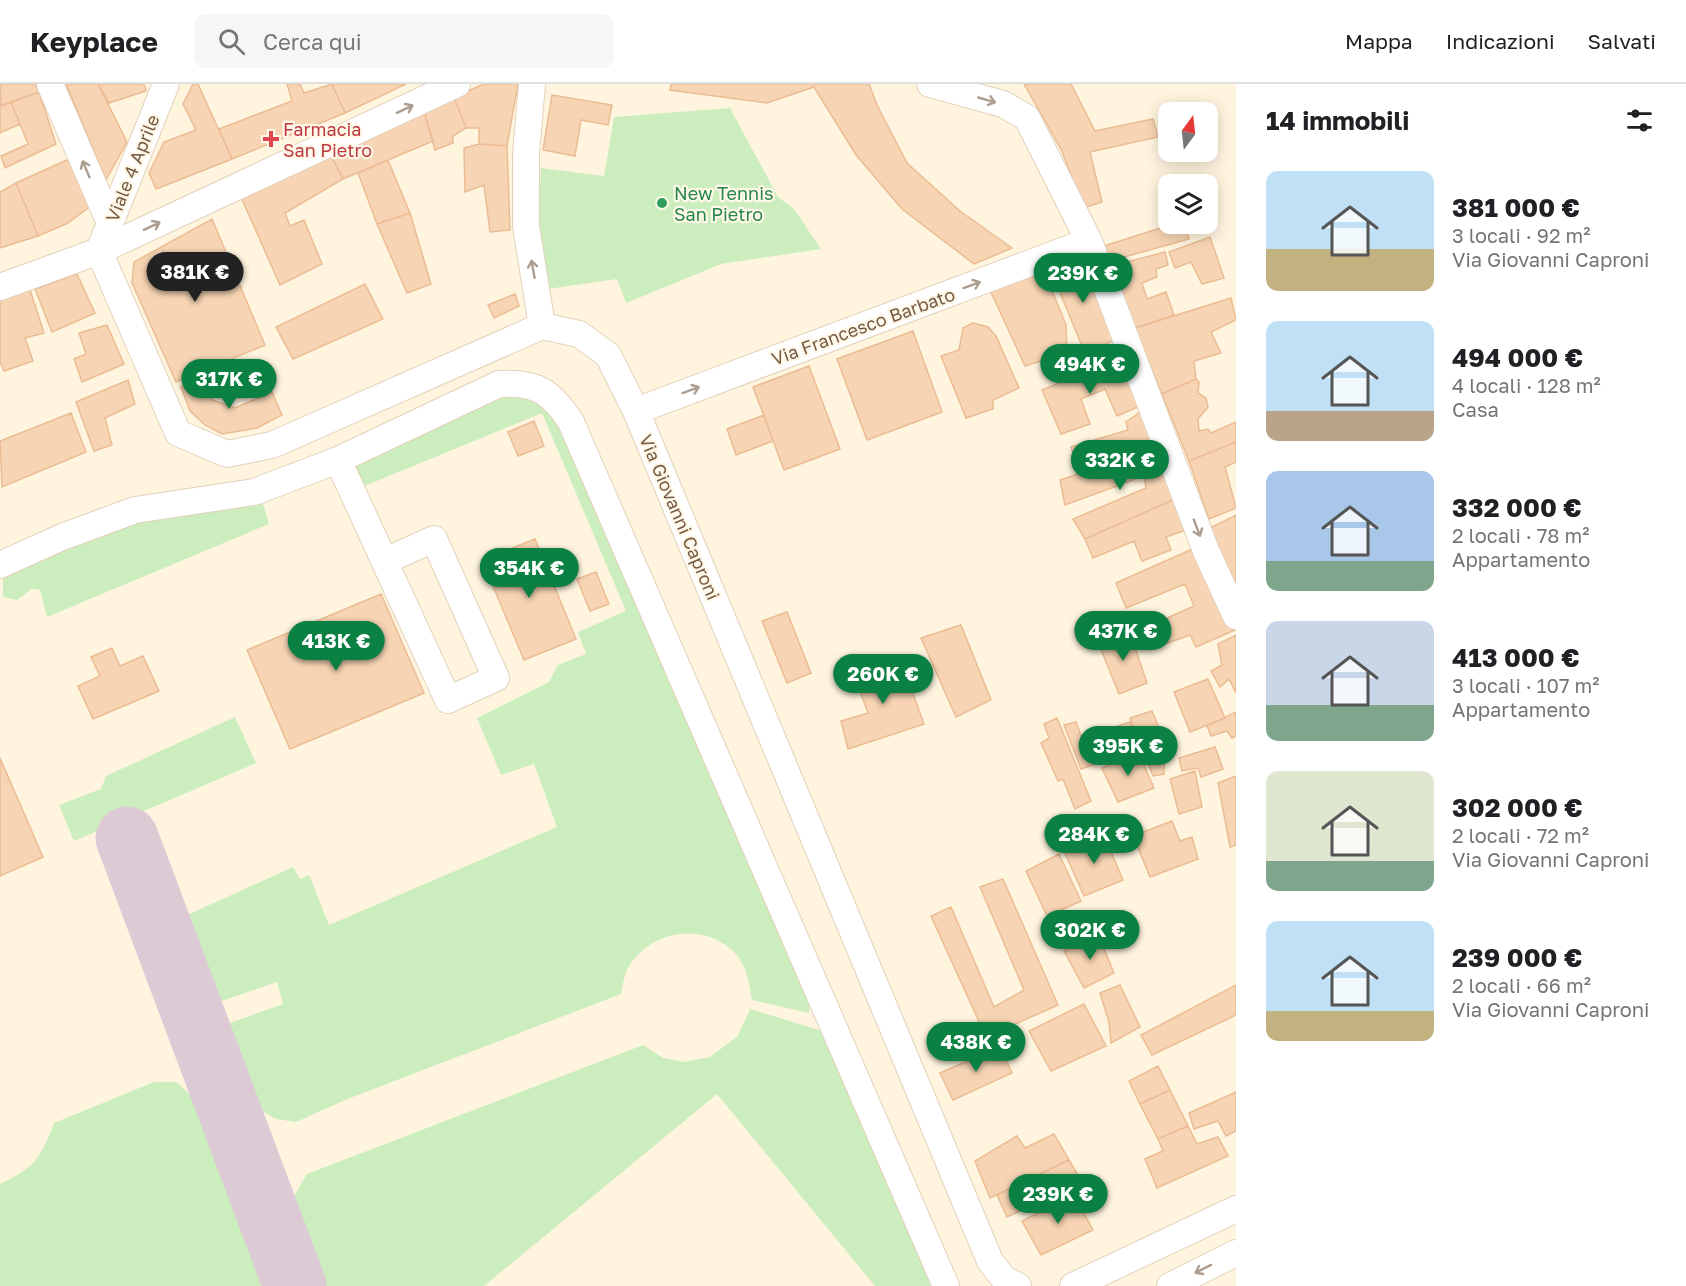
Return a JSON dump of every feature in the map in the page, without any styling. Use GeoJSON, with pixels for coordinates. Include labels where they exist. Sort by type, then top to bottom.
{"type":"FeatureCollection","features":[{"type":"Feature","properties":{"kind":"street"},"geometry":{"type":"LineString","coordinates":[[50,84],[110,222]]}},
{"type":"Feature","properties":{"kind":"street","name":"Viale 4 Aprile"},"geometry":{"type":"LineString","coordinates":[[99,251],[166,84]]}},
{"type":"Feature","properties":{"kind":"street"},"geometry":{"type":"LineString","coordinates":[[0,287],[99,251],[457,84]]}},
{"type":"Feature","properties":{"kind":"street"},"geometry":{"type":"LineString","coordinates":[[99,251],[178,433],[227,454],[272,445],[542,326],[525,226],[526,154],[532,84]]}},
{"type":"Feature","properties":{"kind":"street"},"geometry":{"type":"LineString","coordinates":[[930,84],[1003,104],[1026,118],[1089,241],[1206,551],[1236,616]]}},
{"type":"Feature","properties":{"kind":"street","name":"Via Francesco Barbato"},"geometry":{"type":"LineString","coordinates":[[636,411],[1089,241]]}},
{"type":"Feature","properties":{"kind":"street","name":"Via Giovanni Caproni"},"geometry":{"type":"LineString","coordinates":[[542,326],[579,334],[608,355],[636,411],[990,1261],[1004,1280],[1018,1286]]}},
{"type":"Feature","properties":{"kind":"street"},"geometry":{"type":"LineString","coordinates":[[0,565],[62,537],[135,510],[254,492],[338,459],[499,384],[520,383],[541,389],[558,402],[571,422],[946,1286]]}},
{"type":"Feature","properties":{"kind":"street"},"geometry":{"type":"LineString","coordinates":[[338,459],[448,700],[496,678],[434,538],[385,561]]}},
{"type":"Feature","properties":{"kind":"street"},"geometry":{"type":"LineString","coordinates":[[1073,1286],[1236,1209]]}},
{"type":"Feature","properties":{"kind":"street"},"geometry":{"type":"LineString","coordinates":[[1170,1286],[1236,1253]]}},
{"type":"Feature","properties":{"kind":"green space","name":"New Tennis San Pietro"},"geometry":{"type":"Polygon","coordinates":[[[730,108],[778,197],[794,209],[821,249],[721,264],[626,303],[617,279],[548,289],[538,211],[541,168],[604,176],[614,117],[730,108]]]}},
{"type":"Feature","properties":{"kind":"green space"},"geometry":{"type":"Polygon","coordinates":[[[517,394],[555,409],[810,995],[809,1013],[752,1000],[745,969],[735,953],[708,936],[678,934],[663,938],[638,955],[628,968],[621,994],[345,1100],[296,1122],[276,1119],[257,1108],[224,1025],[283,1004],[277,982],[216,1003],[185,916],[293,867],[300,879],[309,875],[329,925],[557,827],[534,764],[501,775],[477,718],[549,682],[558,665],[586,654],[578,632],[626,611],[542,413],[362,487],[350,464],[488,399],[517,394]]]}},
{"type":"Feature","properties":{"kind":"green space"},"geometry":{"type":"Polygon","coordinates":[[[262,500],[269,524],[47,617],[40,590],[32,589],[17,600],[3,597],[3,573],[140,519],[262,500]]]}},
{"type":"Feature","properties":{"kind":"green space"},"geometry":{"type":"Polygon","coordinates":[[[235,717],[256,763],[74,841],[59,805],[101,789],[106,776],[235,717]]]}},
{"type":"Feature","properties":{"kind":"green space"},"geometry":{"type":"Polygon","coordinates":[[[750,1009],[829,1033],[939,1286],[875,1286],[717,1094],[484,1286],[324,1286],[291,1201],[307,1174],[643,1045],[663,1058],[684,1062],[710,1057],[738,1036],[750,1009]]]}},
{"type":"Feature","properties":{"kind":"green space"},"geometry":{"type":"Polygon","coordinates":[[[154,1082],[176,1082],[193,1097],[264,1286],[0,1286],[0,1184],[35,1161],[54,1123],[154,1082]]]}},
{"type":"Feature","properties":{"kind":"building"},"geometry":{"type":"Polygon","coordinates":[[[0,84],[35,84],[39,92],[1,106],[0,84]]]}},
{"type":"Feature","properties":{"kind":"building"},"geometry":{"type":"Polygon","coordinates":[[[66,84],[98,84],[127,142],[106,180],[66,84]]]}},
{"type":"Feature","properties":{"kind":"building"},"geometry":{"type":"Polygon","coordinates":[[[98,84],[144,84],[146,91],[109,103],[98,84]]]}},
{"type":"Feature","properties":{"kind":"building"},"geometry":{"type":"Polygon","coordinates":[[[193,84],[198,84],[232,159],[156,189],[149,173],[164,142],[196,130],[183,104],[193,84]]]}},
{"type":"Feature","properties":{"kind":"building"},"geometry":{"type":"Polygon","coordinates":[[[287,84],[300,84],[304,93],[332,84],[345,113],[232,159],[219,129],[292,101],[287,84]]]}},
{"type":"Feature","properties":{"kind":"building"},"geometry":{"type":"Polygon","coordinates":[[[332,84],[406,84],[345,113],[332,84]]]}},
{"type":"Feature","properties":{"kind":"building"},"geometry":{"type":"Polygon","coordinates":[[[484,84],[518,84],[507,146],[479,144],[479,128],[466,128],[454,97],[484,84]]]}},
{"type":"Feature","properties":{"kind":"building"},"geometry":{"type":"Polygon","coordinates":[[[671,84],[869,84],[877,105],[907,163],[960,211],[1012,248],[974,264],[902,209],[856,155],[814,87],[767,103],[670,90],[671,84]]]}},
{"type":"Feature","properties":{"kind":"building"},"geometry":{"type":"Polygon","coordinates":[[[1024,84],[1071,84],[1095,131],[1153,119],[1158,137],[1090,152],[1102,202],[1083,208],[1062,151],[1024,84]]]}},
{"type":"Feature","properties":{"kind":"building"},"geometry":{"type":"Polygon","coordinates":[[[39,92],[56,144],[5,168],[1,156],[28,144],[11,102],[39,92]]]}},
{"type":"Feature","properties":{"kind":"building"},"geometry":{"type":"Polygon","coordinates":[[[552,95],[612,105],[608,125],[581,120],[575,156],[543,150],[552,95]]]}},
{"type":"Feature","properties":{"kind":"building"},"geometry":{"type":"Polygon","coordinates":[[[454,97],[466,128],[453,136],[453,143],[435,150],[424,112],[454,97]]]}},
{"type":"Feature","properties":{"kind":"building"},"geometry":{"type":"Polygon","coordinates":[[[11,102],[20,124],[0,133],[0,104],[1,106],[11,102]]]}},
{"type":"Feature","properties":{"kind":"building"},"geometry":{"type":"Polygon","coordinates":[[[424,112],[433,141],[343,179],[331,155],[424,112]]]}},
{"type":"Feature","properties":{"kind":"building"},"geometry":{"type":"Polygon","coordinates":[[[479,144],[507,146],[510,230],[490,232],[484,185],[465,192],[464,148],[479,144]]]}},
{"type":"Feature","properties":{"kind":"building"},"geometry":{"type":"Polygon","coordinates":[[[331,155],[343,179],[285,213],[290,226],[304,220],[322,264],[280,285],[241,197],[331,155]]]}},
{"type":"Feature","properties":{"kind":"building"},"geometry":{"type":"Polygon","coordinates":[[[69,159],[92,205],[68,223],[38,236],[16,183],[69,159]]]}},
{"type":"Feature","properties":{"kind":"building"},"geometry":{"type":"Polygon","coordinates":[[[388,160],[410,213],[377,224],[358,173],[388,160]]]}},
{"type":"Feature","properties":{"kind":"building"},"geometry":{"type":"Polygon","coordinates":[[[16,183],[38,236],[0,248],[0,192],[16,183]]]}},
{"type":"Feature","properties":{"kind":"building"},"geometry":{"type":"Polygon","coordinates":[[[410,213],[431,284],[407,293],[377,224],[410,213]]]}},
{"type":"Feature","properties":{"kind":"building"},"geometry":{"type":"Polygon","coordinates":[[[212,219],[265,345],[176,382],[132,283],[134,262],[212,219]]]}},
{"type":"Feature","properties":{"kind":"building"},"geometry":{"type":"Polygon","coordinates":[[[1158,229],[1158,234],[1187,234],[1189,239],[1110,261],[1104,246],[1158,229]]]}},
{"type":"Feature","properties":{"kind":"building"},"geometry":{"type":"Polygon","coordinates":[[[1210,237],[1224,278],[1202,284],[1191,262],[1175,268],[1169,252],[1210,237]]]}},
{"type":"Feature","properties":{"kind":"building"},"geometry":{"type":"Polygon","coordinates":[[[1165,252],[1168,265],[1156,269],[1157,277],[1142,283],[1147,299],[1166,292],[1174,315],[1135,328],[1108,267],[1165,252]]]}},
{"type":"Feature","properties":{"kind":"building"},"geometry":{"type":"Polygon","coordinates":[[[1081,255],[1117,339],[1085,353],[1049,266],[1081,255]]]}},
{"type":"Feature","properties":{"kind":"building"},"geometry":{"type":"Polygon","coordinates":[[[1042,266],[1066,325],[1067,353],[1025,366],[990,290],[1042,266]]]}},
{"type":"Feature","properties":{"kind":"building"},"geometry":{"type":"Polygon","coordinates":[[[77,274],[95,313],[52,332],[35,289],[77,274]]]}},
{"type":"Feature","properties":{"kind":"building"},"geometry":{"type":"Polygon","coordinates":[[[365,284],[383,319],[293,359],[276,327],[365,284]]]}},
{"type":"Feature","properties":{"kind":"building"},"geometry":{"type":"Polygon","coordinates":[[[29,287],[44,333],[25,338],[33,361],[4,371],[0,362],[0,298],[29,287]]]}},
{"type":"Feature","properties":{"kind":"building"},"geometry":{"type":"Polygon","coordinates":[[[515,294],[519,306],[494,318],[488,305],[515,294]]]}},
{"type":"Feature","properties":{"kind":"building"},"geometry":{"type":"Polygon","coordinates":[[[1231,298],[1236,320],[1211,332],[1221,353],[1194,361],[1196,379],[1162,394],[1135,328],[1231,298]]]}},
{"type":"Feature","properties":{"kind":"building"},"geometry":{"type":"Polygon","coordinates":[[[973,323],[988,327],[996,336],[1019,388],[993,400],[993,409],[966,418],[941,356],[959,350],[963,328],[973,323]]]}},
{"type":"Feature","properties":{"kind":"building"},"geometry":{"type":"Polygon","coordinates":[[[107,325],[124,364],[82,382],[74,359],[86,354],[79,333],[107,325]]]}},
{"type":"Feature","properties":{"kind":"building"},"geometry":{"type":"Polygon","coordinates":[[[913,331],[942,412],[867,440],[837,359],[913,331]]]}},
{"type":"Feature","properties":{"kind":"building"},"geometry":{"type":"Polygon","coordinates":[[[1120,358],[1140,406],[1117,416],[1105,389],[1081,399],[1090,424],[1061,434],[1042,390],[1120,358]]]}},
{"type":"Feature","properties":{"kind":"building"},"geometry":{"type":"Polygon","coordinates":[[[809,366],[840,449],[784,470],[753,387],[809,366]]]}},
{"type":"Feature","properties":{"kind":"building"},"geometry":{"type":"Polygon","coordinates":[[[205,379],[212,400],[235,408],[272,392],[282,415],[257,428],[222,434],[205,425],[190,411],[181,387],[205,379]]]}},
{"type":"Feature","properties":{"kind":"building"},"geometry":{"type":"Polygon","coordinates":[[[1196,379],[1199,382],[1198,393],[1206,398],[1208,407],[1198,419],[1199,431],[1208,429],[1211,433],[1236,422],[1236,442],[1189,461],[1162,394],[1196,379]]]}},
{"type":"Feature","properties":{"kind":"building"},"geometry":{"type":"Polygon","coordinates":[[[128,380],[135,404],[105,418],[112,445],[94,451],[76,402],[128,380]]]}},
{"type":"Feature","properties":{"kind":"building"},"geometry":{"type":"Polygon","coordinates":[[[1142,411],[1158,447],[1080,473],[1071,447],[1128,430],[1126,422],[1142,411]]]}},
{"type":"Feature","properties":{"kind":"building"},"geometry":{"type":"Polygon","coordinates":[[[71,413],[86,452],[2,487],[0,441],[71,413]]]}},
{"type":"Feature","properties":{"kind":"building"},"geometry":{"type":"Polygon","coordinates":[[[764,415],[773,441],[736,455],[727,429],[764,415]]]}},
{"type":"Feature","properties":{"kind":"building"},"geometry":{"type":"Polygon","coordinates":[[[534,421],[544,446],[518,456],[508,432],[534,421]]]}},
{"type":"Feature","properties":{"kind":"building"},"geometry":{"type":"Polygon","coordinates":[[[1236,442],[1236,462],[1225,467],[1236,508],[1209,519],[1189,461],[1236,442]]]}},
{"type":"Feature","properties":{"kind":"building"},"geometry":{"type":"Polygon","coordinates":[[[1158,447],[1175,499],[1085,539],[1073,519],[1146,488],[1144,476],[1065,505],[1060,480],[1158,447]]]}},
{"type":"Feature","properties":{"kind":"building"},"geometry":{"type":"Polygon","coordinates":[[[1175,499],[1186,530],[1166,537],[1171,550],[1142,561],[1134,541],[1093,558],[1085,539],[1175,499]]]}},
{"type":"Feature","properties":{"kind":"building"},"geometry":{"type":"Polygon","coordinates":[[[1236,515],[1236,584],[1208,529],[1236,515]]]}},
{"type":"Feature","properties":{"kind":"building"},"geometry":{"type":"Polygon","coordinates":[[[535,539],[576,639],[524,660],[482,560],[535,539]]]}},
{"type":"Feature","properties":{"kind":"building"},"geometry":{"type":"Polygon","coordinates":[[[1197,547],[1235,630],[1196,647],[1190,635],[1154,648],[1145,628],[1194,606],[1185,584],[1126,608],[1116,583],[1197,547]]]}},
{"type":"Feature","properties":{"kind":"building"},"geometry":{"type":"Polygon","coordinates":[[[596,572],[609,604],[590,611],[577,579],[596,572]]]}},
{"type":"Feature","properties":{"kind":"building"},"geometry":{"type":"Polygon","coordinates":[[[381,594],[424,693],[290,749],[247,650],[381,594]]]}},
{"type":"Feature","properties":{"kind":"building"},"geometry":{"type":"Polygon","coordinates":[[[787,612],[811,673],[787,683],[762,621],[787,612]]]}},
{"type":"Feature","properties":{"kind":"building"},"geometry":{"type":"Polygon","coordinates":[[[961,625],[991,700],[956,717],[921,638],[961,625]]]}},
{"type":"Feature","properties":{"kind":"building"},"geometry":{"type":"Polygon","coordinates":[[[1129,630],[1147,683],[1119,694],[1098,642],[1129,630]]]}},
{"type":"Feature","properties":{"kind":"building"},"geometry":{"type":"Polygon","coordinates":[[[1236,635],[1236,693],[1229,679],[1220,687],[1211,671],[1222,665],[1218,644],[1236,635]]]}},
{"type":"Feature","properties":{"kind":"building"},"geometry":{"type":"Polygon","coordinates":[[[112,648],[120,666],[143,656],[159,691],[93,719],[78,686],[100,676],[91,657],[112,648]]]}},
{"type":"Feature","properties":{"kind":"building"},"geometry":{"type":"Polygon","coordinates":[[[900,657],[924,724],[848,749],[841,721],[868,713],[854,674],[900,657]]]}},
{"type":"Feature","properties":{"kind":"building"},"geometry":{"type":"Polygon","coordinates":[[[1208,679],[1225,718],[1190,732],[1174,692],[1208,679]]]}},
{"type":"Feature","properties":{"kind":"building"},"geometry":{"type":"Polygon","coordinates":[[[1152,711],[1165,742],[1164,774],[1153,776],[1130,718],[1152,711]]]}},
{"type":"Feature","properties":{"kind":"building"},"geometry":{"type":"Polygon","coordinates":[[[1236,712],[1236,736],[1232,738],[1227,731],[1211,736],[1207,726],[1236,712]]]}},
{"type":"Feature","properties":{"kind":"building"},"geometry":{"type":"Polygon","coordinates":[[[1057,718],[1091,801],[1075,809],[1063,779],[1058,781],[1041,743],[1049,738],[1044,724],[1057,718]]]}},
{"type":"Feature","properties":{"kind":"building"},"geometry":{"type":"Polygon","coordinates":[[[1076,722],[1082,738],[1130,722],[1135,736],[1095,754],[1099,763],[1081,769],[1064,725],[1076,722]]]}},
{"type":"Feature","properties":{"kind":"building"},"geometry":{"type":"Polygon","coordinates":[[[1215,747],[1223,769],[1201,777],[1198,768],[1182,771],[1179,758],[1215,747]]]}},
{"type":"Feature","properties":{"kind":"building"},"geometry":{"type":"Polygon","coordinates":[[[1138,752],[1154,788],[1118,802],[1102,768],[1138,752]]]}},
{"type":"Feature","properties":{"kind":"building"},"geometry":{"type":"Polygon","coordinates":[[[0,758],[43,857],[0,876],[0,758]]]}},
{"type":"Feature","properties":{"kind":"building"},"geometry":{"type":"Polygon","coordinates":[[[1195,771],[1202,807],[1179,814],[1170,779],[1195,771]]]}},
{"type":"Feature","properties":{"kind":"building"},"geometry":{"type":"Polygon","coordinates":[[[1236,776],[1236,845],[1230,847],[1218,783],[1236,776]]]}},
{"type":"Feature","properties":{"kind":"building"},"geometry":{"type":"Polygon","coordinates":[[[1172,821],[1180,841],[1192,837],[1198,859],[1150,877],[1133,836],[1172,821]]]}},
{"type":"Feature","properties":{"kind":"building"},"geometry":{"type":"Polygon","coordinates":[[[1104,835],[1123,880],[1084,896],[1064,851],[1104,835]]]}},
{"type":"Feature","properties":{"kind":"building"},"geometry":{"type":"Polygon","coordinates":[[[1059,854],[1081,901],[1047,916],[1026,871],[1059,854]]]}},
{"type":"Feature","properties":{"kind":"building"},"geometry":{"type":"Polygon","coordinates":[[[1003,879],[1058,1005],[986,1037],[931,916],[951,907],[994,1007],[1024,990],[980,887],[1003,879]]]}},
{"type":"Feature","properties":{"kind":"building"},"geometry":{"type":"Polygon","coordinates":[[[1098,934],[1114,973],[1084,988],[1064,951],[1098,934]]]}},
{"type":"Feature","properties":{"kind":"building"},"geometry":{"type":"Polygon","coordinates":[[[1120,985],[1140,1027],[1111,1043],[1109,1022],[1100,993],[1120,985]]]}},
{"type":"Feature","properties":{"kind":"building"},"geometry":{"type":"Polygon","coordinates":[[[1236,985],[1236,1015],[1152,1055],[1141,1035],[1236,985]]]}},
{"type":"Feature","properties":{"kind":"building"},"geometry":{"type":"Polygon","coordinates":[[[1084,1004],[1106,1046],[1051,1071],[1029,1031],[1084,1004]]]}},
{"type":"Feature","properties":{"kind":"building"},"geometry":{"type":"Polygon","coordinates":[[[1000,1047],[1012,1073],[953,1100],[940,1073],[1000,1047]]]}},
{"type":"Feature","properties":{"kind":"building"},"geometry":{"type":"Polygon","coordinates":[[[1158,1066],[1170,1090],[1140,1104],[1129,1081],[1158,1066]]]}},
{"type":"Feature","properties":{"kind":"building"},"geometry":{"type":"Polygon","coordinates":[[[1170,1090],[1188,1126],[1158,1139],[1140,1104],[1170,1090]]]}},
{"type":"Feature","properties":{"kind":"building"},"geometry":{"type":"Polygon","coordinates":[[[1236,1092],[1236,1131],[1226,1136],[1218,1121],[1194,1129],[1189,1113],[1236,1092]]]}},
{"type":"Feature","properties":{"kind":"building"},"geometry":{"type":"Polygon","coordinates":[[[1188,1126],[1197,1144],[1218,1137],[1228,1156],[1157,1188],[1145,1159],[1163,1151],[1158,1139],[1188,1126]]]}},
{"type":"Feature","properties":{"kind":"building"},"geometry":{"type":"Polygon","coordinates":[[[1054,1134],[1069,1160],[990,1198],[975,1161],[1017,1136],[1025,1148],[1054,1134]]]}},
{"type":"Feature","properties":{"kind":"building"},"geometry":{"type":"Polygon","coordinates":[[[1069,1160],[1082,1182],[1007,1217],[997,1195],[1069,1160]]]}},
{"type":"Feature","properties":{"kind":"building"},"geometry":{"type":"Polygon","coordinates":[[[1074,1195],[1093,1230],[1041,1255],[1022,1221],[1074,1195]]]}},
{"type":"Feature","properties":{"kind":"taxiway"},"geometry":{"type":"LineString","coordinates":[[127,838],[295,1286]]}},
{"type":"Feature","properties":{"kind":"place","name":"Farmacia San Pietro"},"geometry":{"type":"Point","coordinates":[271,139]}},
{"type":"Feature","properties":{"kind":"place","name":"New Tennis San Pietro"},"geometry":{"type":"Point","coordinates":[662,203]}}]}
